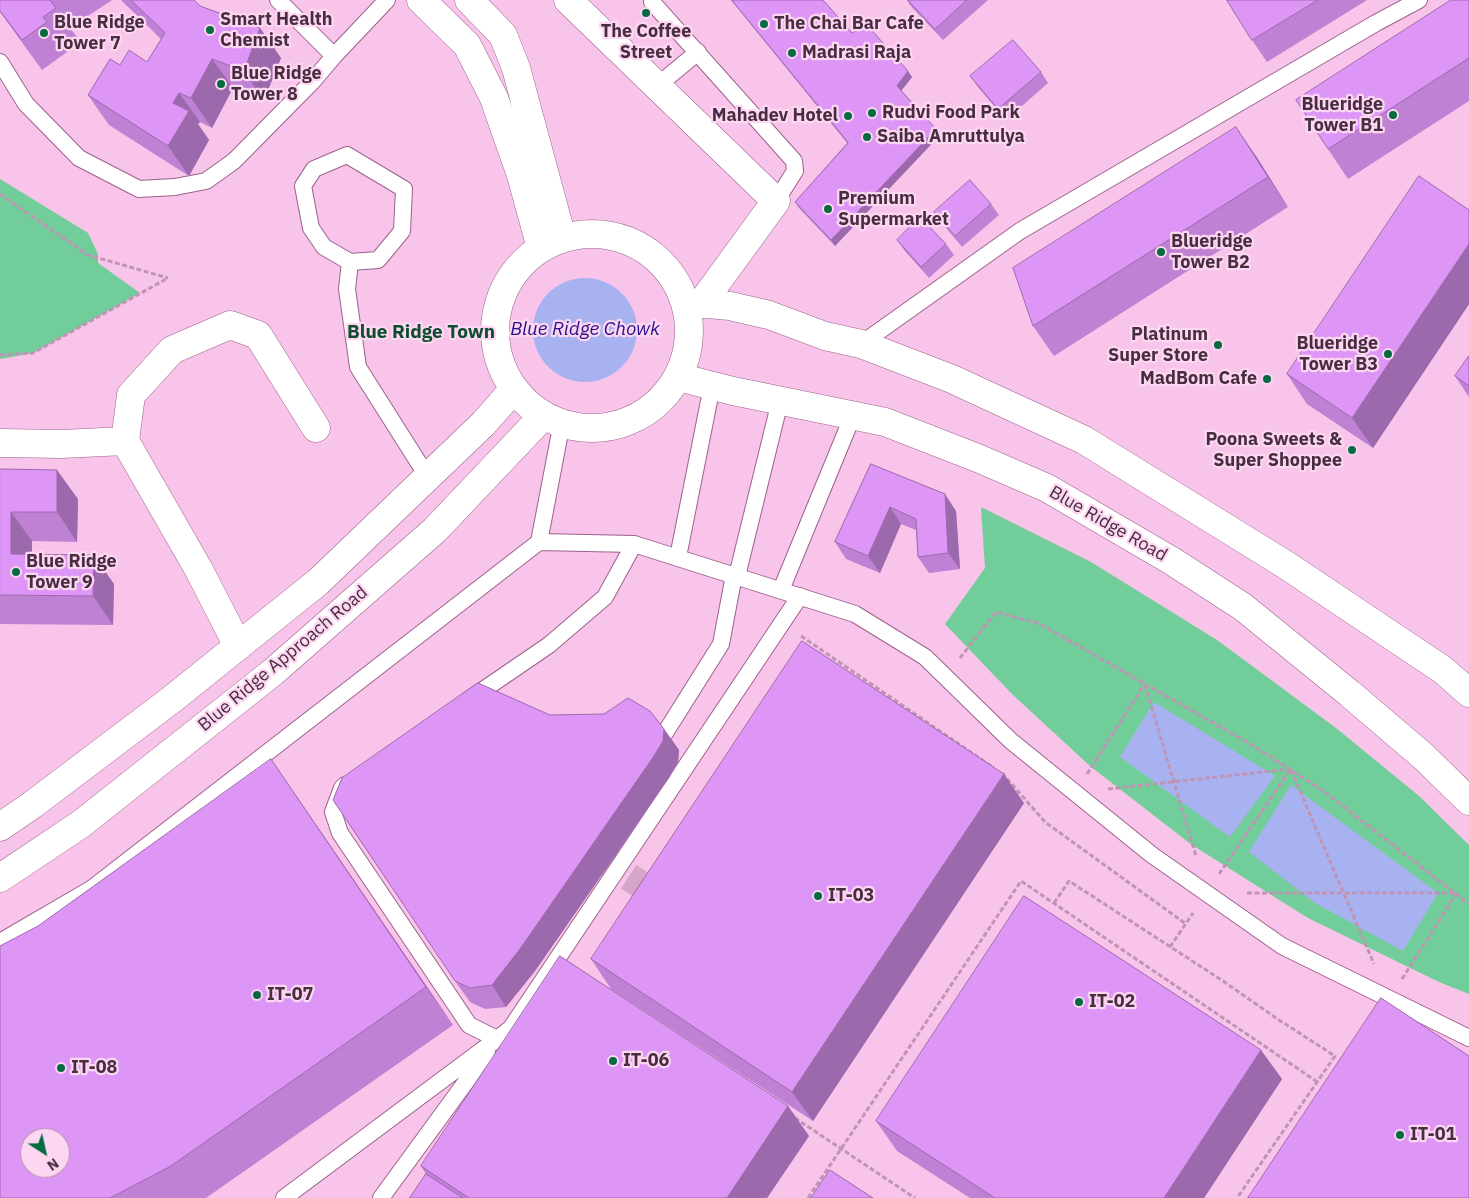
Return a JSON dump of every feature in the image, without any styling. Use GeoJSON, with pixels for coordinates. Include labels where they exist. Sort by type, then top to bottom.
{"type":"FeatureCollection","features":[{"type":"Feature","properties":{"kind":"street"},"geometry":{"type":"LineString","coordinates":[[421,0],[467,45],[494,98],[521,175],[552,244]]}},
{"type":"Feature","properties":{"kind":"street"},"geometry":{"type":"LineString","coordinates":[[469,0],[503,35],[516,68],[552,244]]}},
{"type":"Feature","properties":{"kind":"street"},"geometry":{"type":"LineString","coordinates":[[568,0],[776,201],[693,303],[687,353],[678,377],[664,396],[645,412],[621,423],[595,428],[569,425],[553,419],[527,404],[514,389],[499,360],[495,328],[501,297],[517,270],[552,244],[584,234],[612,236],[639,245],[661,262],[693,303],[730,306],[768,315],[825,336],[861,344],[952,379],[1084,440],[1286,565],[1443,670],[1469,693]]}},
{"type":"Feature","properties":{"kind":"street"},"geometry":{"type":"LineString","coordinates":[[238,646],[199,570],[125,441],[130,395],[172,350],[230,325],[258,335],[316,428]]}},
{"type":"Feature","properties":{"kind":"street","name":"Blue Ridge Road"},"geometry":{"type":"LineString","coordinates":[[678,377],[780,401],[885,422],[980,459],[1047,488],[1172,561],[1243,607],[1350,693],[1424,757],[1469,801]]}},
{"type":"Feature","properties":{"kind":"street","name":"Blue Ridge Approach Road"},"geometry":{"type":"LineString","coordinates":[[0,827],[171,700],[318,582],[483,424],[514,389]]}},
{"type":"Feature","properties":{"kind":"street","name":"Blue Ridge Approach Road"},"geometry":{"type":"LineString","coordinates":[[0,878],[81,824],[273,672],[435,530],[553,419]]}},
{"type":"Feature","properties":{"kind":"street"},"geometry":{"type":"LineString","coordinates":[[0,443],[61,444],[125,441]]}},
{"type":"Feature","properties":{"kind":"lane"},"geometry":{"type":"LineString","coordinates":[[278,0],[334,56]]}},
{"type":"Feature","properties":{"kind":"lane"},"geometry":{"type":"LineString","coordinates":[[0,62],[26,104],[78,158],[139,189],[175,187],[206,181],[234,161],[312,82],[387,0]]}},
{"type":"Feature","properties":{"kind":"lane"},"geometry":{"type":"LineString","coordinates":[[861,344],[1020,230],[1376,23],[1419,0]]}},
{"type":"Feature","properties":{"kind":"lane"},"geometry":{"type":"LineString","coordinates":[[652,2],[794,161],[794,171],[776,201]]}},
{"type":"Feature","properties":{"kind":"lane"},"geometry":{"type":"LineString","coordinates":[[657,86],[698,52]]}},
{"type":"Feature","properties":{"kind":"lane"},"geometry":{"type":"LineString","coordinates":[[347,155],[404,189],[402,231],[378,260],[350,262],[324,247],[311,228],[303,186],[314,169],[347,155]]}},
{"type":"Feature","properties":{"kind":"lane"},"geometry":{"type":"LineString","coordinates":[[350,262],[347,289],[358,367],[427,476]]}},
{"type":"Feature","properties":{"kind":"lane"},"geometry":{"type":"LineString","coordinates":[[678,558],[712,386]]}},
{"type":"Feature","properties":{"kind":"lane"},"geometry":{"type":"LineString","coordinates":[[665,733],[721,644],[736,575],[780,401]]}},
{"type":"Feature","properties":{"kind":"lane"},"geometry":{"type":"LineString","coordinates":[[781,590],[853,415]]}},
{"type":"Feature","properties":{"kind":"lane"},"geometry":{"type":"LineString","coordinates":[[539,542],[553,419]]}},
{"type":"Feature","properties":{"kind":"lane"},"geometry":{"type":"LineString","coordinates":[[0,942],[91,889],[539,542],[634,544],[855,614],[925,656],[1011,741],[1075,793],[1152,855],[1282,946],[1469,1038]]}},
{"type":"Feature","properties":{"kind":"lane"},"geometry":{"type":"LineString","coordinates":[[461,705],[549,645],[605,597],[634,544]]}},
{"type":"Feature","properties":{"kind":"lane"},"geometry":{"type":"LineString","coordinates":[[284,1198],[511,1028],[800,596]]}},
{"type":"Feature","properties":{"kind":"lane"},"geometry":{"type":"LineString","coordinates":[[358,777],[342,788],[333,812],[340,833],[469,1025],[497,1039]]}},
{"type":"Feature","properties":{"kind":"lane"},"geometry":{"type":"LineString","coordinates":[[382,1198],[497,1039]]}},
{"type":"Feature","properties":{"kind":"path"},"geometry":{"type":"LineString","coordinates":[[0,194],[88,255],[168,278],[33,353],[0,356]]}},
{"type":"Feature","properties":{"kind":"path"},"geometry":{"type":"LineString","coordinates":[[946,676],[996,612],[1040,624],[1252,745],[1290,769],[1322,790],[1469,904]]}},
{"type":"Feature","properties":{"kind":"path"},"geometry":{"type":"LineString","coordinates":[[797,634],[1005,775],[1046,822],[1186,924]]}},
{"type":"Feature","properties":{"kind":"path"},"geometry":{"type":"LineString","coordinates":[[1144,684],[1207,893]]}},
{"type":"Feature","properties":{"kind":"path"},"geometry":{"type":"LineString","coordinates":[[1075,793],[1144,684]]}},
{"type":"Feature","properties":{"kind":"path"},"geometry":{"type":"LineString","coordinates":[[1170,947],[1290,769]]}},
{"type":"Feature","properties":{"kind":"path"},"geometry":{"type":"LineString","coordinates":[[1075,793],[1290,769]]}},
{"type":"Feature","properties":{"kind":"path"},"geometry":{"type":"LineString","coordinates":[[1290,769],[1389,999]]}},
{"type":"Feature","properties":{"kind":"path"},"geometry":{"type":"LineString","coordinates":[[808,1198],[1021,881],[1316,1081]]}},
{"type":"Feature","properties":{"kind":"path"},"geometry":{"type":"LineString","coordinates":[[1054,903],[1069,881],[1335,1056],[1237,1198]]}},
{"type":"Feature","properties":{"kind":"path"},"geometry":{"type":"LineString","coordinates":[[1207,893],[1457,893]]}},
{"type":"Feature","properties":{"kind":"path"},"geometry":{"type":"LineString","coordinates":[[1389,999],[1457,893]]}},
{"type":"Feature","properties":{"kind":"path"},"geometry":{"type":"LineString","coordinates":[[792,1116],[915,1198]]}},
{"type":"Feature","properties":{"kind":"green space"},"geometry":{"type":"Polygon","coordinates":[[[0,179],[88,233],[98,254],[98,263],[140,293],[33,353],[0,359],[0,179]]]}},
{"type":"Feature","properties":{"kind":"green space"},"geometry":{"type":"Polygon","coordinates":[[[981,507],[1091,562],[1217,640],[1336,728],[1419,796],[1469,845],[1469,994],[1439,982],[1308,918],[1192,845],[1090,766],[1012,694],[945,624],[985,568],[981,507]]]}},
{"type":"Feature","properties":{"kind":"water","name":"Blue Ridge Chowk"},"geometry":{"type":"Polygon","coordinates":[[[585,278],[605,282],[622,293],[633,310],[637,330],[633,350],[622,367],[605,378],[585,382],[565,378],[548,367],[537,350],[533,330],[537,310],[548,293],[565,282],[585,278]]]}},
{"type":"Feature","properties":{"kind":"water"},"geometry":{"type":"Polygon","coordinates":[[[1154,702],[1275,776],[1230,837],[1120,757],[1154,702]]]}},
{"type":"Feature","properties":{"kind":"water"},"geometry":{"type":"Polygon","coordinates":[[[1291,785],[1438,893],[1403,951],[1315,903],[1249,852],[1291,785]]]}},
{"type":"Feature","properties":{"kind":"building"},"geometry":{"type":"Polygon","coordinates":[[[0,0],[50,0],[56,8],[43,17],[47,22],[22,40],[0,11],[0,0]]]}},
{"type":"Feature","properties":{"kind":"building"},"geometry":{"type":"Polygon","coordinates":[[[131,0],[194,0],[200,6],[260,28],[244,71],[212,59],[191,98],[179,93],[173,103],[189,111],[168,146],[88,95],[110,59],[120,65],[129,50],[147,62],[165,33],[131,0]]]}},
{"type":"Feature","properties":{"kind":"building","name":"Rudvi Food Park"},"geometry":{"type":"Polygon","coordinates":[[[732,0],[823,0],[852,33],[867,25],[908,71],[897,86],[936,129],[831,240],[795,202],[848,143],[732,0]]]}},
{"type":"Feature","properties":{"kind":"building"},"geometry":{"type":"Polygon","coordinates":[[[908,0],[967,0],[935,29],[908,0]]]}},
{"type":"Feature","properties":{"kind":"building"},"geometry":{"type":"Polygon","coordinates":[[[1227,0],[1318,0],[1252,40],[1227,0]]]}},
{"type":"Feature","properties":{"kind":"building"},"geometry":{"type":"Polygon","coordinates":[[[1451,0],[1469,0],[1469,58],[1328,149],[1296,100],[1451,0]]]}},
{"type":"Feature","properties":{"kind":"building"},"geometry":{"type":"Polygon","coordinates":[[[1013,40],[1041,72],[998,109],[970,76],[1013,40]]]}},
{"type":"Feature","properties":{"kind":"building"},"geometry":{"type":"Polygon","coordinates":[[[1236,127],[1268,177],[1033,326],[1013,268],[1236,127]]]}},
{"type":"Feature","properties":{"kind":"building"},"geometry":{"type":"Polygon","coordinates":[[[1419,176],[1469,210],[1469,244],[1352,418],[1287,374],[1419,176]]]}},
{"type":"Feature","properties":{"kind":"building"},"geometry":{"type":"Polygon","coordinates":[[[970,180],[991,204],[955,236],[934,212],[970,180]]]}},
{"type":"Feature","properties":{"kind":"building"},"geometry":{"type":"Polygon","coordinates":[[[920,217],[946,244],[921,267],[897,240],[920,217]]]}},
{"type":"Feature","properties":{"kind":"building"},"geometry":{"type":"Polygon","coordinates":[[[1469,356],[1469,386],[1455,376],[1469,356]]]}},
{"type":"Feature","properties":{"kind":"building"},"geometry":{"type":"Polygon","coordinates":[[[871,464],[945,494],[948,553],[918,557],[916,519],[890,507],[868,556],[835,542],[871,464]]]}},
{"type":"Feature","properties":{"kind":"building"},"geometry":{"type":"Polygon","coordinates":[[[0,469],[57,470],[57,512],[11,512],[11,554],[94,555],[93,596],[0,595],[0,469]]]}},
{"type":"Feature","properties":{"kind":"building","name":"IT-03"},"geometry":{"type":"Polygon","coordinates":[[[802,641],[1004,774],[792,1092],[591,959],[802,641]]]}},
{"type":"Feature","properties":{"kind":"building"},"geometry":{"type":"Polygon","coordinates":[[[478,683],[550,715],[604,714],[628,698],[650,711],[664,729],[663,741],[654,756],[520,949],[492,985],[470,988],[455,981],[333,800],[342,778],[478,683]]]}},
{"type":"Feature","properties":{"kind":"building","name":"IT-07"},"geometry":{"type":"Polygon","coordinates":[[[271,759],[426,987],[171,1166],[110,1198],[0,1198],[0,946],[38,926],[271,759]]]}},
{"type":"Feature","properties":{"kind":"building","name":"IT-02"},"geometry":{"type":"Polygon","coordinates":[[[1024,896],[1261,1050],[1164,1198],[995,1198],[876,1121],[1024,896]]]}},
{"type":"Feature","properties":{"kind":"building","name":"IT-06"},"geometry":{"type":"Polygon","coordinates":[[[560,956],[788,1106],[727,1198],[469,1198],[421,1166],[560,956]]]}},
{"type":"Feature","properties":{"kind":"building","name":"IT-01"},"geometry":{"type":"Polygon","coordinates":[[[1381,998],[1469,1056],[1469,1198],[1248,1198],[1381,998]]]}},
{"type":"Feature","properties":{"kind":"building"},"geometry":{"type":"Polygon","coordinates":[[[830,1170],[873,1198],[811,1198],[830,1170]]]}},
{"type":"Feature","properties":{"kind":"building"},"geometry":{"type":"Polygon","coordinates":[[[426,1174],[463,1198],[410,1198],[426,1174]]]}},
{"type":"Feature","properties":{"kind":"tunnel"},"geometry":{"type":"LineString","coordinates":[[598,849],[609,864],[671,904]]}},
{"type":"Feature","properties":{"kind":"place","name":"The Coffee Street"},"geometry":{"type":"Point","coordinates":[646,13]}},
{"type":"Feature","properties":{"kind":"place","name":"The Chai Bar Cafe"},"geometry":{"type":"Point","coordinates":[764,24]}},
{"type":"Feature","properties":{"kind":"place","name":"Smart Health Chemist"},"geometry":{"type":"Point","coordinates":[210,30]}},
{"type":"Feature","properties":{"kind":"place","name":"Blue Ridge Tower 7"},"geometry":{"type":"Point","coordinates":[44,33]}},
{"type":"Feature","properties":{"kind":"place","name":"Madrasi Raja"},"geometry":{"type":"Point","coordinates":[792,53]}},
{"type":"Feature","properties":{"kind":"place","name":"Blue Ridge Tower 8"},"geometry":{"type":"Point","coordinates":[221,84]}},
{"type":"Feature","properties":{"kind":"place","name":"Rudvi Food Park"},"geometry":{"type":"Point","coordinates":[872,113]}},
{"type":"Feature","properties":{"kind":"place","name":"Blueridge Tower B1"},"geometry":{"type":"Point","coordinates":[1393,115]}},
{"type":"Feature","properties":{"kind":"place","name":"Mahadev Hotel"},"geometry":{"type":"Point","coordinates":[848,116]}},
{"type":"Feature","properties":{"kind":"place","name":"Saiba Amruttulya"},"geometry":{"type":"Point","coordinates":[867,137]}},
{"type":"Feature","properties":{"kind":"place","name":"Premium Supermarket"},"geometry":{"type":"Point","coordinates":[828,209]}},
{"type":"Feature","properties":{"kind":"place","name":"Blueridge Tower B2"},"geometry":{"type":"Point","coordinates":[1161,252]}},
{"type":"Feature","properties":{"kind":"place","name":"Platinum Super Store"},"geometry":{"type":"Point","coordinates":[1218,345]}},
{"type":"Feature","properties":{"kind":"place","name":"Blueridge Tower B3"},"geometry":{"type":"Point","coordinates":[1388,354]}},
{"type":"Feature","properties":{"kind":"place","name":"MadBom Cafe"},"geometry":{"type":"Point","coordinates":[1267,379]}},
{"type":"Feature","properties":{"kind":"place","name":"Poona Sweets & Super Shoppee"},"geometry":{"type":"Point","coordinates":[1352,450]}},
{"type":"Feature","properties":{"kind":"place","name":"Blue Ridge Tower 9"},"geometry":{"type":"Point","coordinates":[16,572]}},
{"type":"Feature","properties":{"kind":"place","name":"IT-03"},"geometry":{"type":"Point","coordinates":[818,896]}},
{"type":"Feature","properties":{"kind":"place","name":"IT-07"},"geometry":{"type":"Point","coordinates":[257,995]}},
{"type":"Feature","properties":{"kind":"place","name":"IT-02"},"geometry":{"type":"Point","coordinates":[1079,1002]}},
{"type":"Feature","properties":{"kind":"place","name":"IT-06"},"geometry":{"type":"Point","coordinates":[613,1061]}},
{"type":"Feature","properties":{"kind":"place","name":"IT-08"},"geometry":{"type":"Point","coordinates":[61,1068]}},
{"type":"Feature","properties":{"kind":"place","name":"IT-01"},"geometry":{"type":"Point","coordinates":[1400,1135]}},
{"type":"Feature","properties":{"kind":"district","name":"Blue Ridge Town"},"geometry":{"type":"Point","coordinates":[421,333]}}]}
